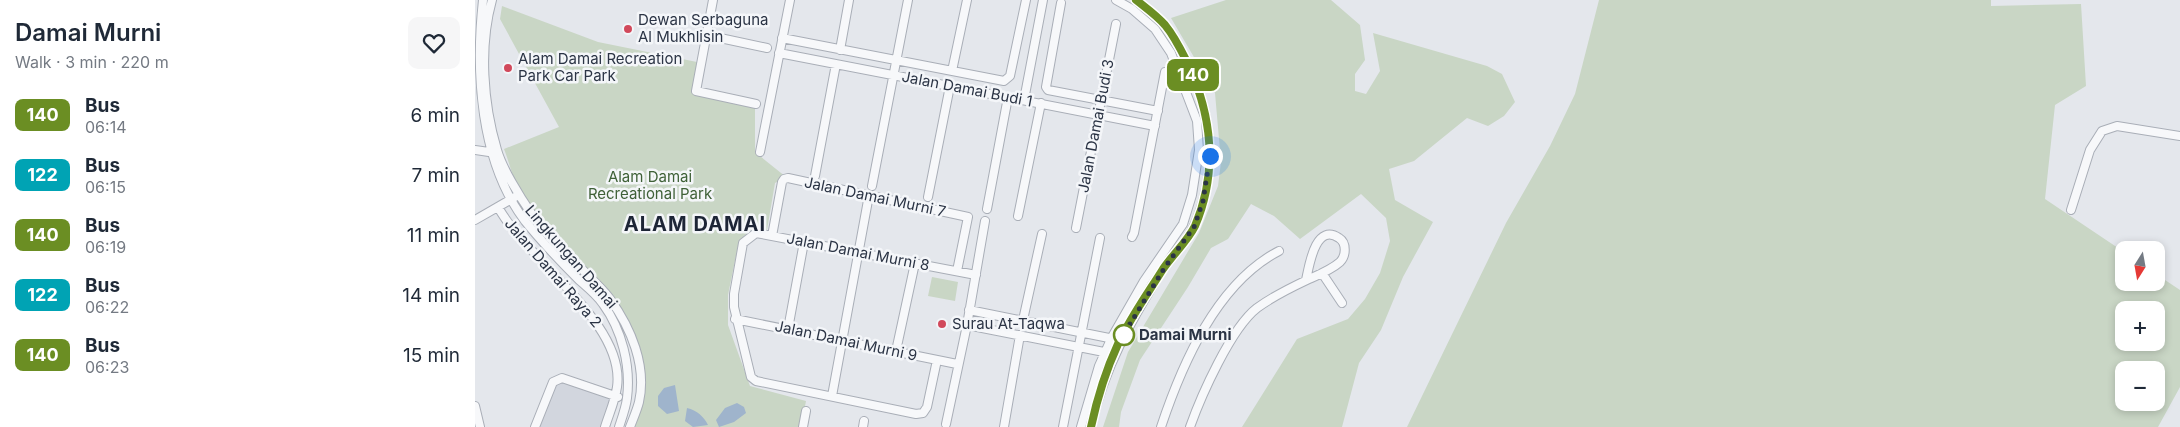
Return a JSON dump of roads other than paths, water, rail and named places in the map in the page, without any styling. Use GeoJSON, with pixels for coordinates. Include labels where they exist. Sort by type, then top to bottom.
{"type":"FeatureCollection","features":[{"type":"Feature","properties":{"kind":"street","name":"Lingkungan Damai"},"geometry":{"type":"LineString","coordinates":[[483,0],[476,46],[478,83],[489,152],[515,197],[555,242],[610,298],[629,331],[639,362],[640,383],[639,402],[630,427]]}},
{"type":"Feature","properties":{"kind":"street","name":"Lingkungan Damai"},"geometry":{"type":"LineString","coordinates":[[492,0],[478,83],[497,150],[525,220],[548,248],[603,304],[619,335],[627,364],[627,400],[619,427]]}},
{"type":"Feature","properties":{"kind":"street"},"geometry":{"type":"LineString","coordinates":[[713,0],[696,91],[756,104]]}},
{"type":"Feature","properties":{"kind":"street"},"geometry":{"type":"LineString","coordinates":[[760,152],[790,0]]}},
{"type":"Feature","properties":{"kind":"street"},"geometry":{"type":"LineString","coordinates":[[840,50],[849,0]]}},
{"type":"Feature","properties":{"kind":"street"},"geometry":{"type":"LineString","coordinates":[[872,186],[907,0]]}},
{"type":"Feature","properties":{"kind":"street"},"geometry":{"type":"LineString","coordinates":[[952,71],[967,0]]}},
{"type":"Feature","properties":{"kind":"street"},"geometry":{"type":"LineString","coordinates":[[782,38],[1005,81],[1008,80],[1026,0]]}},
{"type":"Feature","properties":{"kind":"street"},"geometry":{"type":"LineString","coordinates":[[1024,100],[1043,0]]}},
{"type":"Feature","properties":{"kind":"street"},"geometry":{"type":"LineString","coordinates":[[1081,427],[1105,351],[1112,337],[1183,224],[1197,172],[1199,150],[1197,121],[1171,53],[1155,29],[1133,9],[1116,0]]}},
{"type":"Feature","properties":{"kind":"street"},"geometry":{"type":"LineString","coordinates":[[1091,427],[1119,342],[1165,267],[1194,227],[1203,201],[1208,173],[1210,134],[1195,79],[1177,42],[1155,15],[1136,0]]}},
{"type":"Feature","properties":{"kind":"street"},"geometry":{"type":"LineString","coordinates":[[1061,2],[1046,88],[1048,90],[1158,111]]}},
{"type":"Feature","properties":{"kind":"street","name":"Jalan Damai Budi 3"},"geometry":{"type":"LineString","coordinates":[[1076,228],[1117,24]]}},
{"type":"Feature","properties":{"kind":"street"},"geometry":{"type":"LineString","coordinates":[[707,35],[767,48]]}},
{"type":"Feature","properties":{"kind":"street","name":"Jalan Damai Budi 1"},"geometry":{"type":"LineString","coordinates":[[779,54],[1155,126]]}},
{"type":"Feature","properties":{"kind":"street"},"geometry":{"type":"LineString","coordinates":[[815,176],[836,64]]}},
{"type":"Feature","properties":{"kind":"street"},"geometry":{"type":"LineString","coordinates":[[1132,237],[1165,72]]}},
{"type":"Feature","properties":{"kind":"street"},"geometry":{"type":"LineString","coordinates":[[928,197],[950,86]]}},
{"type":"Feature","properties":{"kind":"street"},"geometry":{"type":"LineString","coordinates":[[987,209],[1008,97]]}},
{"type":"Feature","properties":{"kind":"street"},"geometry":{"type":"LineString","coordinates":[[1018,216],[1041,103]]}},
{"type":"Feature","properties":{"kind":"street"},"geometry":{"type":"LineString","coordinates":[[2071,210],[2090,150],[2102,131],[2117,126],[2180,136]]}},
{"type":"Feature","properties":{"kind":"street"},"geometry":{"type":"LineString","coordinates":[[475,150],[489,152]]}},
{"type":"Feature","properties":{"kind":"street"},"geometry":{"type":"LineString","coordinates":[[1197,172],[1208,173]]}},
{"type":"Feature","properties":{"kind":"street","name":"Jalan Damai Murni 7"},"geometry":{"type":"LineString","coordinates":[[772,236],[784,179],[869,195],[968,217],[957,271]]}},
{"type":"Feature","properties":{"kind":"street"},"geometry":{"type":"LineString","coordinates":[[832,396],[869,195]]}},
{"type":"Feature","properties":{"kind":"street"},"geometry":{"type":"LineString","coordinates":[[475,220],[515,197]]}},
{"type":"Feature","properties":{"kind":"street","name":"Jalan Damai Raya 2"},"geometry":{"type":"LineString","coordinates":[[498,207],[504,218],[529,250],[584,306],[603,332],[612,351],[617,374],[615,397],[605,427]]}},
{"type":"Feature","properties":{"kind":"street"},"geometry":{"type":"LineString","coordinates":[[946,424],[957,364],[967,325],[985,221]]}},
{"type":"Feature","properties":{"kind":"street","name":"Jalan Damai Murni 8"},"geometry":{"type":"LineString","coordinates":[[735,319],[734,294],[743,243],[755,233],[975,275]]}},
{"type":"Feature","properties":{"kind":"street"},"geometry":{"type":"LineString","coordinates":[[1023,320],[1042,234]]}},
{"type":"Feature","properties":{"kind":"street"},"geometry":{"type":"LineString","coordinates":[[1190,427],[1223,354],[1244,322],[1255,309],[1269,299],[1322,273],[1340,262],[1344,256],[1344,243],[1340,238],[1328,235],[1321,238],[1316,244],[1306,280]]}},
{"type":"Feature","properties":{"kind":"street"},"geometry":{"type":"LineString","coordinates":[[1063,427],[1100,238]]}},
{"type":"Feature","properties":{"kind":"street"},"geometry":{"type":"LineString","coordinates":[[788,329],[804,242]]}},
{"type":"Feature","properties":{"kind":"street"},"geometry":{"type":"LineString","coordinates":[[1161,427],[1189,356],[1211,317],[1241,278],[1261,260],[1279,251]]}},
{"type":"Feature","properties":{"kind":"street"},"geometry":{"type":"LineString","coordinates":[[896,351],[915,263]]}},
{"type":"Feature","properties":{"kind":"street"},"geometry":{"type":"LineString","coordinates":[[1322,273],[1341,303]]}},
{"type":"Feature","properties":{"kind":"street"},"geometry":{"type":"LineString","coordinates":[[969,310],[1112,337],[1119,342]]}},
{"type":"Feature","properties":{"kind":"street"},"geometry":{"type":"LineString","coordinates":[[1005,317],[1001,320],[1001,328],[1009,333]]}},
{"type":"Feature","properties":{"kind":"street"},"geometry":{"type":"LineString","coordinates":[[735,319],[751,377],[756,381],[916,414],[923,413],[927,407],[937,360]]}},
{"type":"Feature","properties":{"kind":"street","name":"Jalan Damai Murni 9"},"geometry":{"type":"LineString","coordinates":[[735,319],[957,364]]}},
{"type":"Feature","properties":{"kind":"street"},"geometry":{"type":"LineString","coordinates":[[967,325],[1114,354]]}},
{"type":"Feature","properties":{"kind":"street"},"geometry":{"type":"LineString","coordinates":[[1004,427],[1020,335]]}},
{"type":"Feature","properties":{"kind":"street"},"geometry":{"type":"LineString","coordinates":[[535,427],[553,382],[557,379],[562,378],[627,400]]}},
{"type":"Feature","properties":{"kind":"street"},"geometry":{"type":"LineString","coordinates":[[475,406],[480,427]]}},
{"type":"Feature","properties":{"kind":"street"},"geometry":{"type":"LineString","coordinates":[[803,427],[806,411]]}},
{"type":"Feature","properties":{"kind":"water"},"geometry":{"type":"Polygon","coordinates":[[[675,385],[679,411],[667,414],[658,406],[658,396],[664,388],[675,385]]]}},
{"type":"Feature","properties":{"kind":"water"},"geometry":{"type":"Polygon","coordinates":[[[737,403],[744,407],[746,413],[734,422],[719,427],[716,420],[725,408],[737,403]]]}},
{"type":"Feature","properties":{"kind":"water"},"geometry":{"type":"Polygon","coordinates":[[[687,408],[700,414],[708,425],[693,427],[685,421],[687,408]]]}},
{"type":"Feature","properties":{"kind":"place","name":"Dewan Serbaguna Al Mukhlisin"},"geometry":{"type":"Point","coordinates":[628,29]}},
{"type":"Feature","properties":{"kind":"place","name":"Alam Damai Recreation Park Car Park"},"geometry":{"type":"Point","coordinates":[508,68]}},
{"type":"Feature","properties":{"kind":"place","name":"Surau At-Taqwa"},"geometry":{"type":"Point","coordinates":[942,324]}},
{"type":"Feature","properties":{"kind":"place","name":"Damai Murni"},"geometry":{"type":"Point","coordinates":[1124,335]}},
{"type":"Feature","properties":{"kind":"district","name":"ALAM DAMAI"},"geometry":{"type":"Point","coordinates":[695,224]}},
{"type":"Feature","properties":{"kind":"park label","name":"Alam Damai Recreational Park"},"geometry":{"type":"Point","coordinates":[650,186]}}]}
